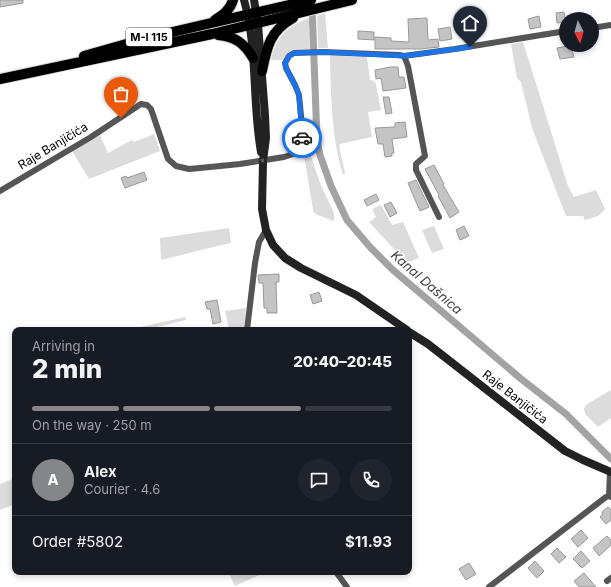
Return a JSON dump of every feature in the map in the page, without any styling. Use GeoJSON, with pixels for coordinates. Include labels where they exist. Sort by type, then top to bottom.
{"type":"FeatureCollection","features":[{"type":"Feature","properties":{"kind":"main road"},"geometry":{"type":"LineString","coordinates":[[212,23],[223,16],[231,6],[233,0]]}},
{"type":"Feature","properties":{"kind":"main road"},"geometry":{"type":"LineString","coordinates":[[244,0],[252,14],[262,71],[266,138],[263,161]]}},
{"type":"Feature","properties":{"kind":"main road"},"geometry":{"type":"LineString","coordinates":[[252,14],[254,0]]}},
{"type":"Feature","properties":{"kind":"main road"},"geometry":{"type":"LineString","coordinates":[[276,0],[306,5]]}},
{"type":"Feature","properties":{"kind":"main road","name":"M-I 115"},"geometry":{"type":"LineString","coordinates":[[51,67],[97,51],[252,14],[306,5],[328,6],[352,0]]}},
{"type":"Feature","properties":{"kind":"main road"},"geometry":{"type":"LineString","coordinates":[[262,71],[269,42],[276,30],[306,5]]}},
{"type":"Feature","properties":{"kind":"main road","name":"M-I 115"},"geometry":{"type":"LineString","coordinates":[[0,78],[128,53],[254,24],[306,5]]}},
{"type":"Feature","properties":{"kind":"main road"},"geometry":{"type":"LineString","coordinates":[[254,24],[257,124],[263,161]]}},
{"type":"Feature","properties":{"kind":"main road"},"geometry":{"type":"LineString","coordinates":[[212,34],[230,36],[237,40],[248,48],[254,58]]}},
{"type":"Feature","properties":{"kind":"main road","name":"Raje Banjičića"},"geometry":{"type":"LineString","coordinates":[[263,161],[262,209],[266,230],[273,245],[285,258],[301,268],[356,295],[402,327]]}},
{"type":"Feature","properties":{"kind":"main road","name":"Raje Banjičića"},"geometry":{"type":"LineString","coordinates":[[412,334],[428,344],[565,451],[611,472]]}},
{"type":"Feature","properties":{"kind":"street"},"geometry":{"type":"LineString","coordinates":[[599,27],[611,26]]}},
{"type":"Feature","properties":{"kind":"street"},"geometry":{"type":"LineString","coordinates":[[439,217],[416,170],[416,164],[426,156],[408,66],[404,56],[559,32]]}},
{"type":"Feature","properties":{"kind":"street","name":"Raje Banjičića"},"geometry":{"type":"LineString","coordinates":[[0,191],[97,133],[141,104],[148,105],[151,109],[168,159],[176,166],[188,169],[263,161],[293,154],[300,147],[303,136],[299,95],[285,63],[289,56],[294,53],[324,52],[404,56]]}},
{"type":"Feature","properties":{"kind":"street"},"geometry":{"type":"LineString","coordinates":[[247,327],[259,242],[266,230]]}},
{"type":"Feature","properties":{"kind":"street"},"geometry":{"type":"LineString","coordinates":[[488,587],[610,496],[611,472]]}},
{"type":"Feature","properties":{"kind":"street"},"geometry":{"type":"LineString","coordinates":[[338,575],[347,587]]}},
{"type":"Feature","properties":{"kind":"shaded area"},"geometry":{"type":"Polygon","coordinates":[[[325,13],[328,48],[318,48],[317,16],[325,13]]]}},
{"type":"Feature","properties":{"kind":"shaded area"},"geometry":{"type":"Polygon","coordinates":[[[309,18],[310,51],[287,54],[283,60],[271,60],[276,45],[284,33],[294,25],[309,18]]]}},
{"type":"Feature","properties":{"kind":"shaded area"},"geometry":{"type":"Polygon","coordinates":[[[523,42],[568,186],[574,197],[596,190],[605,209],[598,216],[585,220],[583,216],[566,216],[532,128],[521,82],[517,78],[511,44],[523,42]]]}},
{"type":"Feature","properties":{"kind":"shaded area"},"geometry":{"type":"Polygon","coordinates":[[[330,55],[367,57],[370,80],[375,81],[381,110],[368,112],[372,137],[340,144],[339,146],[345,173],[343,175],[334,131],[331,101],[330,55]]]}},
{"type":"Feature","properties":{"kind":"shaded area"},"geometry":{"type":"Polygon","coordinates":[[[154,134],[160,151],[89,179],[72,151],[100,135],[108,153],[132,140],[134,142],[154,134]]]}},
{"type":"Feature","properties":{"kind":"shaded area"},"geometry":{"type":"Polygon","coordinates":[[[304,155],[311,156],[320,183],[334,213],[334,221],[315,214],[313,210],[304,155]]]}},
{"type":"Feature","properties":{"kind":"shaded area"},"geometry":{"type":"Polygon","coordinates":[[[381,205],[392,225],[403,222],[419,258],[409,262],[392,247],[369,222],[376,217],[372,209],[381,205]]]}},
{"type":"Feature","properties":{"kind":"shaded area"},"geometry":{"type":"Polygon","coordinates":[[[434,226],[444,249],[432,253],[422,230],[434,226]]]}},
{"type":"Feature","properties":{"kind":"shaded area"},"geometry":{"type":"Polygon","coordinates":[[[229,228],[231,243],[161,260],[160,238],[229,228]]]}},
{"type":"Feature","properties":{"kind":"shaded area"},"geometry":{"type":"Polygon","coordinates":[[[246,308],[244,327],[228,327],[225,311],[246,308]]]}},
{"type":"Feature","properties":{"kind":"shaded area"},"geometry":{"type":"Polygon","coordinates":[[[185,317],[186,320],[157,327],[141,327],[185,317]]]}},
{"type":"Feature","properties":{"kind":"shaded area"},"geometry":{"type":"Polygon","coordinates":[[[611,390],[611,418],[598,427],[585,414],[584,408],[587,404],[611,390]]]}},
{"type":"Feature","properties":{"kind":"shaded area"},"geometry":{"type":"Polygon","coordinates":[[[12,479],[12,505],[0,510],[0,484],[12,479]]]}},
{"type":"Feature","properties":{"kind":"shaded area"},"geometry":{"type":"Polygon","coordinates":[[[230,575],[260,575],[235,586],[230,575]]]}},
{"type":"Feature","properties":{"kind":"building"},"geometry":{"type":"Polygon","coordinates":[[[0,0],[23,0],[23,3],[0,7],[0,0]]]}},
{"type":"Feature","properties":{"kind":"building"},"geometry":{"type":"Polygon","coordinates":[[[556,13],[559,13],[559,23],[557,23],[556,13]]]}},
{"type":"Feature","properties":{"kind":"building"},"geometry":{"type":"Polygon","coordinates":[[[539,16],[541,27],[530,29],[528,19],[539,16]]]}},
{"type":"Feature","properties":{"kind":"building"},"geometry":{"type":"Polygon","coordinates":[[[427,18],[428,40],[438,39],[439,47],[420,49],[375,49],[375,37],[391,38],[391,41],[409,42],[408,19],[427,18]]]}},
{"type":"Feature","properties":{"kind":"building"},"geometry":{"type":"Polygon","coordinates":[[[450,27],[452,39],[440,41],[438,29],[450,27]]]}},
{"type":"Feature","properties":{"kind":"building"},"geometry":{"type":"Polygon","coordinates":[[[358,31],[374,32],[374,40],[358,39],[358,31]]]}},
{"type":"Feature","properties":{"kind":"building"},"geometry":{"type":"Polygon","coordinates":[[[557,48],[559,48],[559,52],[573,52],[574,57],[560,59],[557,48]]]}},
{"type":"Feature","properties":{"kind":"building"},"geometry":{"type":"Polygon","coordinates":[[[398,67],[399,77],[404,77],[406,88],[383,91],[381,78],[376,79],[375,70],[398,67]]]}},
{"type":"Feature","properties":{"kind":"building"},"geometry":{"type":"Polygon","coordinates":[[[383,97],[389,97],[392,113],[386,114],[383,97]]]}},
{"type":"Feature","properties":{"kind":"building"},"geometry":{"type":"Polygon","coordinates":[[[405,122],[407,137],[392,139],[394,153],[392,153],[392,156],[385,157],[383,144],[378,144],[375,128],[395,127],[395,123],[405,122]]]}},
{"type":"Feature","properties":{"kind":"building"},"geometry":{"type":"Polygon","coordinates":[[[434,165],[444,184],[443,185],[459,212],[450,218],[425,169],[434,165]]]}},
{"type":"Feature","properties":{"kind":"building"},"geometry":{"type":"Polygon","coordinates":[[[144,172],[147,180],[125,188],[121,178],[126,176],[127,178],[144,172]]]}},
{"type":"Feature","properties":{"kind":"building"},"geometry":{"type":"Polygon","coordinates":[[[416,180],[429,207],[420,211],[408,183],[416,180]]]}},
{"type":"Feature","properties":{"kind":"building"},"geometry":{"type":"Polygon","coordinates":[[[376,194],[379,200],[367,206],[364,200],[376,194]]]}},
{"type":"Feature","properties":{"kind":"building"},"geometry":{"type":"Polygon","coordinates":[[[391,202],[397,213],[390,217],[384,205],[391,202]]]}},
{"type":"Feature","properties":{"kind":"building"},"geometry":{"type":"Polygon","coordinates":[[[464,226],[469,236],[460,240],[456,230],[464,226]]]}},
{"type":"Feature","properties":{"kind":"building"},"geometry":{"type":"Polygon","coordinates":[[[279,274],[279,282],[276,282],[277,313],[267,313],[267,308],[264,308],[263,283],[259,283],[258,275],[279,274]]]}},
{"type":"Feature","properties":{"kind":"building"},"geometry":{"type":"Polygon","coordinates":[[[319,292],[322,301],[313,304],[310,295],[319,292]]]}},
{"type":"Feature","properties":{"kind":"building"},"geometry":{"type":"Polygon","coordinates":[[[217,300],[221,322],[213,324],[210,309],[207,309],[205,302],[217,300]]]}},
{"type":"Feature","properties":{"kind":"building"},"geometry":{"type":"Polygon","coordinates":[[[608,507],[611,510],[611,520],[606,524],[600,517],[603,514],[602,512],[608,507]]]}},
{"type":"Feature","properties":{"kind":"building"},"geometry":{"type":"Polygon","coordinates":[[[581,530],[588,538],[578,547],[571,539],[581,530]]]}},
{"type":"Feature","properties":{"kind":"building"},"geometry":{"type":"Polygon","coordinates":[[[607,536],[611,540],[611,545],[599,556],[593,548],[607,536]]]}},
{"type":"Feature","properties":{"kind":"building"},"geometry":{"type":"Polygon","coordinates":[[[557,548],[566,557],[559,563],[551,554],[557,548]]]}},
{"type":"Feature","properties":{"kind":"building"},"geometry":{"type":"Polygon","coordinates":[[[581,551],[590,561],[582,568],[573,559],[581,551]]]}},
{"type":"Feature","properties":{"kind":"building"},"geometry":{"type":"Polygon","coordinates":[[[535,561],[544,571],[537,578],[528,568],[535,561]]]}},
{"type":"Feature","properties":{"kind":"building"},"geometry":{"type":"Polygon","coordinates":[[[469,563],[476,574],[466,580],[459,569],[469,563]]]}},
{"type":"Feature","properties":{"kind":"building"},"geometry":{"type":"Polygon","coordinates":[[[584,573],[596,587],[579,587],[574,581],[584,573]]]}},
{"type":"Feature","properties":{"kind":"waterway","name":"Kanal Dašnica"},"geometry":{"type":"LineString","coordinates":[[312,6],[317,140],[320,155],[331,186],[347,220],[370,247],[393,270],[520,378],[566,414],[611,459]]}},
{"type":"Feature","properties":{"kind":"way so far"},"geometry":{"type":"LineString","coordinates":[[121,118],[141,104],[148,105],[151,109],[168,159],[176,166],[188,169],[240,164],[284,157],[293,154],[298,150],[302,143],[302,138]]}},
{"type":"Feature","properties":{"kind":"route"},"geometry":{"type":"LineString","coordinates":[[302,138],[299,95],[285,63],[289,56],[294,53],[324,52],[390,54],[404,56],[470,47]]}}]}
